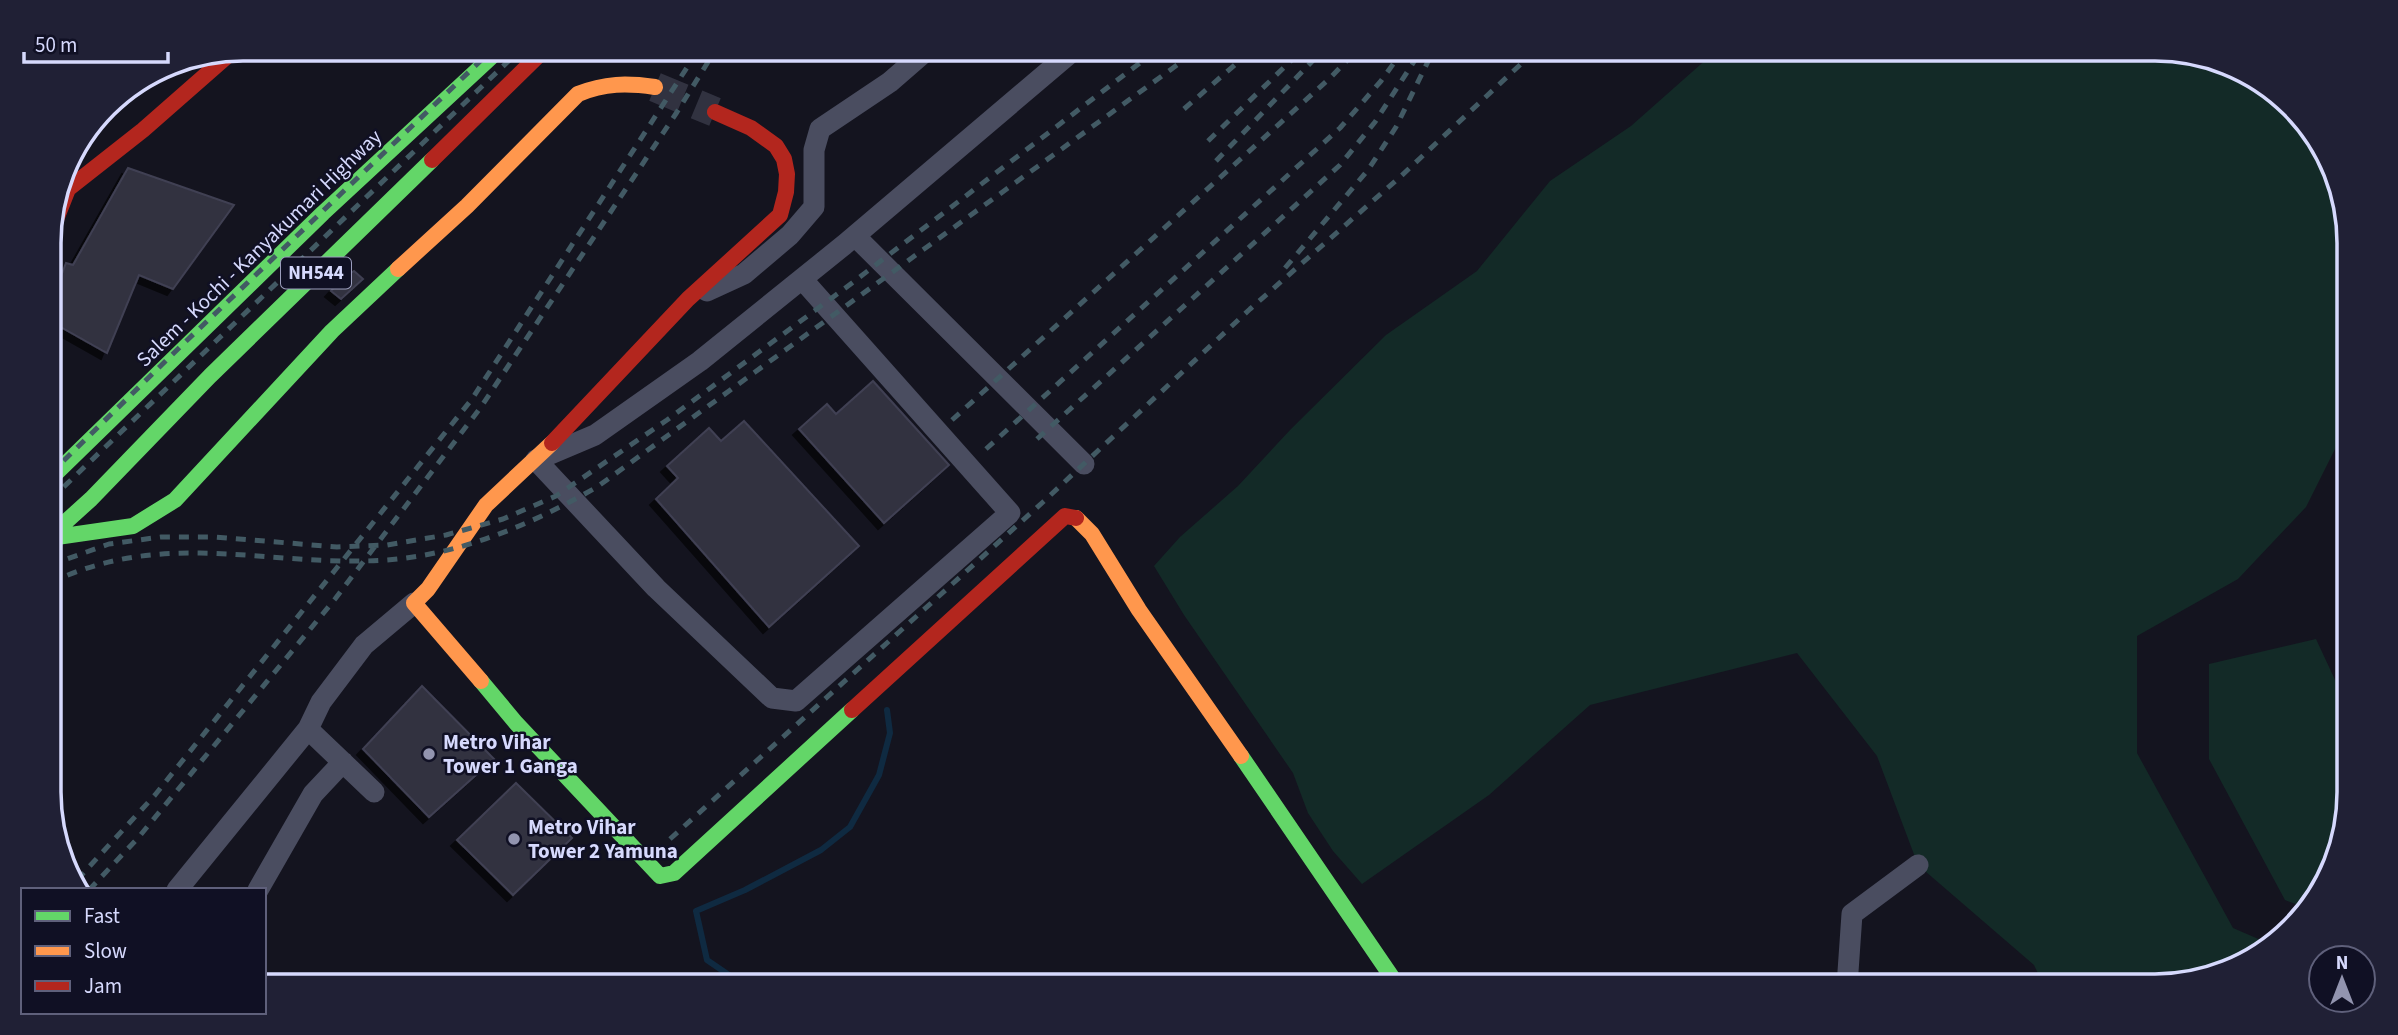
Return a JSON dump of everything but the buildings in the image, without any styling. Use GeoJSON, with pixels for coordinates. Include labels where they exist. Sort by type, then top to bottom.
{"type":"FeatureCollection","features":[{"type":"Feature","properties":{"kind":"main road","name":"Salem - Kochi - Kanyakumari Highway"},"geometry":{"type":"LineString","coordinates":[[62,468],[323,213],[486,62]]}},
{"type":"Feature","properties":{"kind":"main road","name":"NH544"},"geometry":{"type":"LineString","coordinates":[[61,526],[210,376],[532,62]]}},
{"type":"Feature","properties":{"kind":"main road"},"geometry":{"type":"LineString","coordinates":[[72,182],[143,130],[219,64]]}},
{"type":"Feature","properties":{"kind":"main road"},"geometry":{"type":"LineString","coordinates":[[61,535],[133,526],[175,500],[332,331],[467,206],[578,94],[602,84],[625,82],[654,87]]}},
{"type":"Feature","properties":{"kind":"main road"},"geometry":{"type":"LineString","coordinates":[[715,112],[755,128],[772,139],[782,157],[788,177],[786,197],[780,215],[688,299],[536,460],[486,505],[428,589],[414,603],[516,723],[660,876],[674,873],[1065,516],[1077,518],[1091,534],[1139,610],[1389,973]]}},
{"type":"Feature","properties":{"kind":"street"},"geometry":{"type":"LineString","coordinates":[[688,299],[744,274],[790,235],[814,207],[814,150],[820,129],[890,82],[913,62]]}},
{"type":"Feature","properties":{"kind":"street"},"geometry":{"type":"LineString","coordinates":[[802,279],[1010,513],[796,701],[772,698],[656,588],[536,460],[595,435],[700,361],[855,236],[1060,62]]}},
{"type":"Feature","properties":{"kind":"street"},"geometry":{"type":"LineString","coordinates":[[855,236],[1084,464]]}},
{"type":"Feature","properties":{"kind":"street"},"geometry":{"type":"LineString","coordinates":[[179,888],[308,729],[321,702],[364,645],[414,603]]}},
{"type":"Feature","properties":{"kind":"street"},"geometry":{"type":"LineString","coordinates":[[308,729],[374,792]]}},
{"type":"Feature","properties":{"kind":"street"},"geometry":{"type":"LineString","coordinates":[[259,888],[313,794],[343,762]]}},
{"type":"Feature","properties":{"kind":"street"},"geometry":{"type":"LineString","coordinates":[[1847,973],[1852,914],[1918,865]]}},
{"type":"Feature","properties":{"kind":"green space"},"geometry":{"type":"Polygon","coordinates":[[[1704,61],[2154,61],[2201,67],[2224,75],[2265,99],[2299,133],[2323,174],[2335,220],[2337,445],[2306,507],[2238,579],[2137,636],[2137,753],[2233,928],[2260,940],[2256,943],[2213,964],[2190,970],[2166,973],[2038,973],[2034,965],[1918,865],[1877,756],[1797,653],[1590,705],[1489,795],[1362,884],[1333,851],[1308,813],[1293,773],[1184,615],[1154,566],[1180,537],[1238,486],[1386,335],[1477,271],[1550,181],[1631,126],[1704,61]]]}},
{"type":"Feature","properties":{"kind":"green space"},"geometry":{"type":"Polygon","coordinates":[[[2316,639],[2337,684],[2337,791],[2333,827],[2323,861],[2297,904],[2285,900],[2209,759],[2209,664],[2316,639]]]}},
{"type":"Feature","properties":{"kind":"waterway"},"geometry":{"type":"LineString","coordinates":[[727,974],[707,960],[696,911],[745,890],[821,850],[850,827],[879,775],[890,733],[887,710]]}},
{"type":"Feature","properties":{"kind":"tunnel"},"geometry":{"type":"LineString","coordinates":[[655,87],[715,112]]}},
{"type":"Feature","properties":{"kind":"railway"},"geometry":{"type":"LineString","coordinates":[[1184,109],[1239,61]]}},
{"type":"Feature","properties":{"kind":"railway"},"geometry":{"type":"LineString","coordinates":[[1208,141],[1290,61]]}},
{"type":"Feature","properties":{"kind":"railway"},"geometry":{"type":"LineString","coordinates":[[1216,161],[1312,61]]}},
{"type":"Feature","properties":{"kind":"railway"},"geometry":{"type":"LineString","coordinates":[[952,420],[1346,61]]}},
{"type":"Feature","properties":{"kind":"railway"},"geometry":{"type":"LineString","coordinates":[[986,449],[1340,128],[1395,61]]}},
{"type":"Feature","properties":{"kind":"railway"},"geometry":{"type":"LineString","coordinates":[[1037,439],[1340,165],[1375,122],[1414,61]]}},
{"type":"Feature","properties":{"kind":"railway"},"geometry":{"type":"LineString","coordinates":[[1285,268],[1368,170],[1396,127],[1428,61]]}},
{"type":"Feature","properties":{"kind":"railway"},"geometry":{"type":"LineString","coordinates":[[670,839],[1043,502],[1250,309],[1400,177],[1524,61]]}},
{"type":"Feature","properties":{"kind":"railway"},"geometry":{"type":"LineString","coordinates":[[62,463],[479,62]]}},
{"type":"Feature","properties":{"kind":"railway"},"geometry":{"type":"LineString","coordinates":[[62,489],[508,62]]}},
{"type":"Feature","properties":{"kind":"railway"},"geometry":{"type":"LineString","coordinates":[[82,875],[155,795],[472,399],[691,62]]}},
{"type":"Feature","properties":{"kind":"railway"},"geometry":{"type":"LineString","coordinates":[[91,888],[138,838],[335,599],[481,407],[708,62]]}},
{"type":"Feature","properties":{"kind":"railway"},"geometry":{"type":"LineString","coordinates":[[61,561],[109,544],[161,537],[215,537],[337,547],[387,545],[446,535],[503,519],[556,496],[667,420],[848,286],[1142,62]]}},
{"type":"Feature","properties":{"kind":"railway"},"geometry":{"type":"LineString","coordinates":[[61,579],[93,566],[135,557],[176,553],[343,561],[415,557],[470,544],[522,525],[597,487],[1182,62]]}},
{"type":"Feature","properties":{"kind":"traffic: fast"},"geometry":{"type":"LineString","coordinates":[[62,468],[323,213],[486,62]]}},
{"type":"Feature","properties":{"kind":"traffic: fast"},"geometry":{"type":"LineString","coordinates":[[61,526],[91,499],[210,376],[432,160]]}},
{"type":"Feature","properties":{"kind":"traffic: fast"},"geometry":{"type":"LineString","coordinates":[[61,536],[133,526],[175,500],[332,331],[398,269]]}},
{"type":"Feature","properties":{"kind":"traffic: fast"},"geometry":{"type":"LineString","coordinates":[[481,681],[516,723],[660,876],[674,873],[852,710]]}},
{"type":"Feature","properties":{"kind":"traffic: fast"},"geometry":{"type":"LineString","coordinates":[[1241,756],[1389,973]]}},
{"type":"Feature","properties":{"kind":"traffic: slow"},"geometry":{"type":"LineString","coordinates":[[398,269],[467,206],[578,94],[616,85],[655,87]]}},
{"type":"Feature","properties":{"kind":"traffic: slow"},"geometry":{"type":"LineString","coordinates":[[481,681],[414,603],[428,589],[486,505],[552,443]]}},
{"type":"Feature","properties":{"kind":"traffic: slow"},"geometry":{"type":"LineString","coordinates":[[1076,518],[1092,534],[1139,610],[1241,756]]}},
{"type":"Feature","properties":{"kind":"traffic: jam"},"geometry":{"type":"LineString","coordinates":[[432,160],[532,62]]}},
{"type":"Feature","properties":{"kind":"traffic: jam"},"geometry":{"type":"LineString","coordinates":[[70,187],[143,130],[219,64]]}},
{"type":"Feature","properties":{"kind":"traffic: jam"},"geometry":{"type":"LineString","coordinates":[[552,443],[688,299],[780,215],[787,174],[784,159],[776,146],[751,128],[715,112]]}},
{"type":"Feature","properties":{"kind":"traffic: jam"},"geometry":{"type":"LineString","coordinates":[[852,710],[1065,516],[1076,518]]}},
{"type":"Feature","properties":{"kind":"place","name":"Metro Vihar Tower 1 Ganga"},"geometry":{"type":"Point","coordinates":[429,754]}},
{"type":"Feature","properties":{"kind":"place","name":"Metro Vihar Tower 2 Yamuna"},"geometry":{"type":"Point","coordinates":[514,839]}}]}
